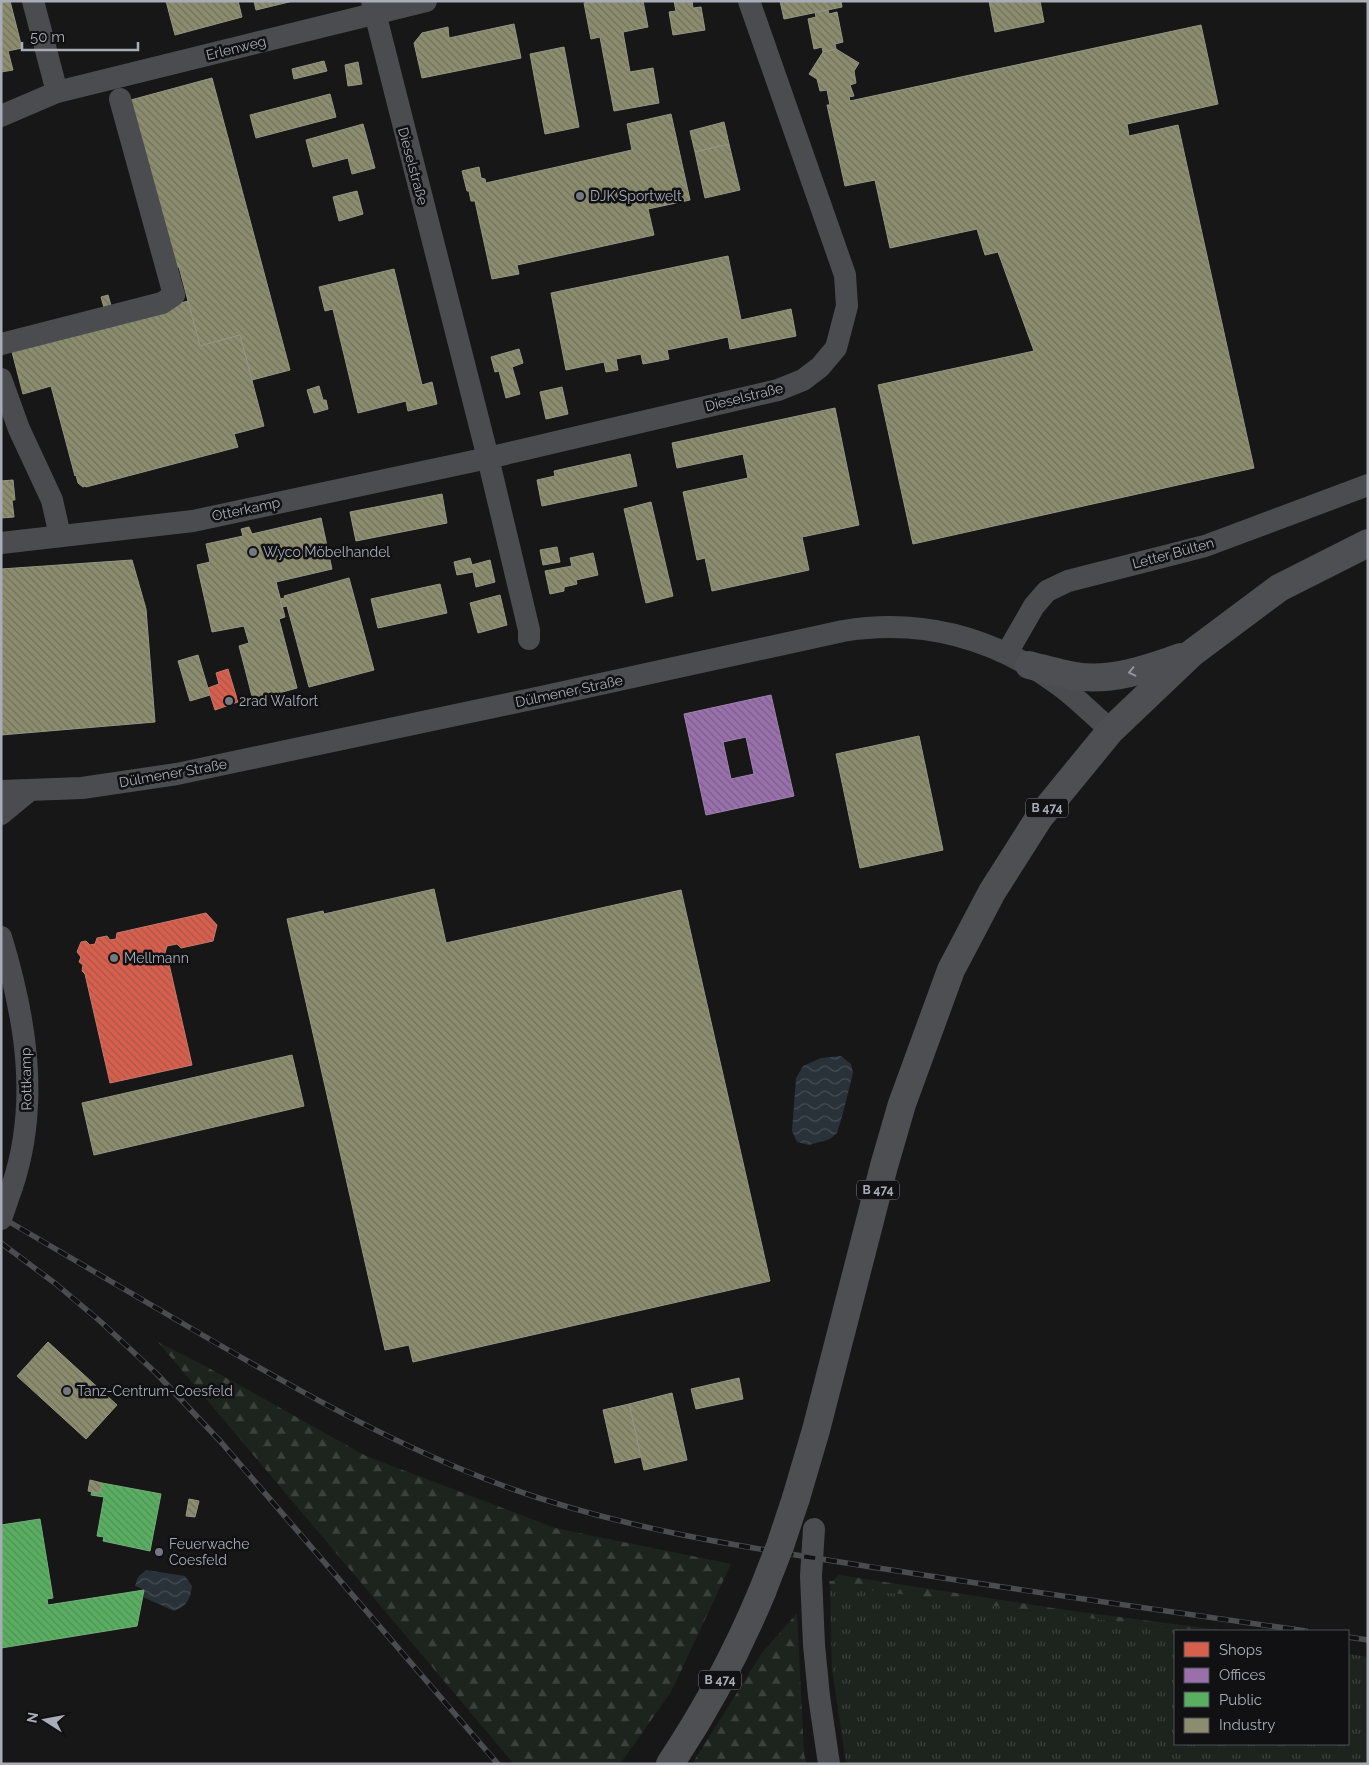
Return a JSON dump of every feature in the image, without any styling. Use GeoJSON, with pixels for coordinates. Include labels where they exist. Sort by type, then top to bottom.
{"type":"FeatureCollection","features":[{"type":"Feature","properties":{"kind":"main road","name":"B 474"},"geometry":{"type":"LineString","coordinates":[[670,1764],[691,1733],[723,1675],[762,1592],[780,1546],[796,1498],[834,1365],[884,1166],[912,1073],[951,970],[992,892],[1039,818],[1111,730],[1192,652],[1280,588],[1368,543]]}},
{"type":"Feature","properties":{"kind":"main road"},"geometry":{"type":"LineString","coordinates":[[1018,659],[1076,676],[1105,676],[1154,667],[1192,652]]}},
{"type":"Feature","properties":{"kind":"street"},"geometry":{"type":"LineString","coordinates":[[33,1],[57,92]]}},
{"type":"Feature","properties":{"kind":"street"},"geometry":{"type":"LineString","coordinates":[[372,7],[426,1]]}},
{"type":"Feature","properties":{"kind":"street","name":"Dieselstraße"},"geometry":{"type":"LineString","coordinates":[[488,458],[778,390],[803,380],[820,367],[836,348],[847,306],[845,275],[749,1]]}},
{"type":"Feature","properties":{"kind":"street","name":"Erlenweg"},"geometry":{"type":"LineString","coordinates":[[1,116],[57,92],[372,7]]}},
{"type":"Feature","properties":{"kind":"street","name":"Dieselstraße"},"geometry":{"type":"LineString","coordinates":[[372,7],[488,458],[529,630],[529,639]]}},
{"type":"Feature","properties":{"kind":"street"},"geometry":{"type":"LineString","coordinates":[[1,344],[162,303],[174,295],[120,99]]}},
{"type":"Feature","properties":{"kind":"street"},"geometry":{"type":"LineString","coordinates":[[1,379],[19,429],[52,500],[60,536]]}},
{"type":"Feature","properties":{"kind":"street","name":"Otterkamp"},"geometry":{"type":"LineString","coordinates":[[1,543],[193,521],[488,458]]}},
{"type":"Feature","properties":{"kind":"street","name":"Letter Bülten"},"geometry":{"type":"LineString","coordinates":[[1018,659],[1034,606],[1047,591],[1068,581],[1205,546],[1368,485]]}},
{"type":"Feature","properties":{"kind":"street","name":"Dülmener Straße"},"geometry":{"type":"LineString","coordinates":[[1,791],[82,788],[177,774],[857,629],[890,627],[932,630],[971,639],[1018,659],[1060,686],[1111,730]]}},
{"type":"Feature","properties":{"kind":"street"},"geometry":{"type":"LineString","coordinates":[[1,814],[30,790]]}},
{"type":"Feature","properties":{"kind":"street","name":"Rottkamp"},"geometry":{"type":"LineString","coordinates":[[1,937],[17,995],[26,1046],[28,1085],[26,1130],[19,1166],[1,1219]]}},
{"type":"Feature","properties":{"kind":"street"},"geometry":{"type":"LineString","coordinates":[[814,1529],[811,1576],[814,1645],[829,1764]]}},
{"type":"Feature","properties":{"kind":"green space"},"geometry":{"type":"Polygon","coordinates":[[[158,1342],[207,1367],[366,1456],[555,1528],[731,1564],[671,1692],[620,1764],[514,1764],[158,1342]]]}},
{"type":"Feature","properties":{"kind":"green space"},"geometry":{"type":"Polygon","coordinates":[[[839,1575],[1066,1610],[1219,1630],[1150,1626],[830,1585],[829,1581],[833,1581],[839,1575]]]}},
{"type":"Feature","properties":{"kind":"green space"},"geometry":{"type":"Polygon","coordinates":[[[830,1585],[1150,1626],[1195,1630],[1174,1630],[1174,1745],[1349,1745],[1349,1654],[1368,1657],[1368,1764],[846,1764],[832,1668],[830,1585]]]}},
{"type":"Feature","properties":{"kind":"green space"},"geometry":{"type":"Polygon","coordinates":[[[797,1613],[804,1754],[807,1764],[692,1764],[762,1653],[797,1613]]]}},
{"type":"Feature","properties":{"kind":"water"},"geometry":{"type":"Polygon","coordinates":[[[841,1056],[851,1064],[853,1073],[837,1133],[830,1139],[809,1145],[797,1142],[792,1131],[796,1078],[803,1066],[821,1058],[841,1056]]]}},
{"type":"Feature","properties":{"kind":"water"},"geometry":{"type":"Polygon","coordinates":[[[146,1570],[185,1576],[192,1586],[189,1599],[185,1605],[174,1611],[143,1597],[144,1590],[135,1586],[138,1577],[146,1570]]]}},
{"type":"Feature","properties":{"kind":"building: Shops"},"geometry":{"type":"Polygon","coordinates":[[[228,669],[238,702],[215,710],[208,688],[219,684],[216,673],[228,669]]]}},
{"type":"Feature","properties":{"kind":"building: Shops"},"geometry":{"type":"Polygon","coordinates":[[[206,913],[217,925],[213,941],[181,948],[177,944],[167,946],[164,956],[167,955],[192,1065],[110,1083],[85,974],[82,971],[83,965],[79,962],[81,957],[77,952],[81,942],[86,941],[90,945],[95,944],[97,938],[107,936],[110,940],[116,939],[117,933],[206,913]]]}},
{"type":"Feature","properties":{"kind":"building: Offices"},"geometry":{"type":"Polygon","coordinates":[[[771,695],[794,796],[706,815],[684,714],[771,695]],[[746,737],[723,742],[731,779],[754,774],[746,737]]]}},
{"type":"Feature","properties":{"kind":"building: Public"},"geometry":{"type":"Polygon","coordinates":[[[102,1483],[161,1494],[150,1551],[103,1541],[104,1537],[97,1536],[104,1497],[91,1495],[92,1491],[100,1493],[102,1483]]]}},
{"type":"Feature","properties":{"kind":"building: Public"},"geometry":{"type":"Polygon","coordinates":[[[40,1519],[53,1598],[47,1599],[48,1605],[144,1590],[137,1626],[1,1648],[1,1525],[40,1519]]]}},
{"type":"Feature","properties":{"kind":"building: Industry"},"geometry":{"type":"Polygon","coordinates":[[[1,1],[10,1],[22,48],[8,51],[13,70],[1,72],[1,1]]]}},
{"type":"Feature","properties":{"kind":"building: Industry"},"geometry":{"type":"Polygon","coordinates":[[[166,1],[238,1],[242,17],[175,35],[166,1]]]}},
{"type":"Feature","properties":{"kind":"building: Industry"},"geometry":{"type":"Polygon","coordinates":[[[254,1],[293,1],[256,10],[254,1]]]}},
{"type":"Feature","properties":{"kind":"building: Industry"},"geometry":{"type":"Polygon","coordinates":[[[594,1],[643,1],[648,27],[623,32],[630,72],[653,68],[659,103],[614,111],[600,37],[591,39],[584,3],[594,1]]]}},
{"type":"Feature","properties":{"kind":"building: Industry"},"geometry":{"type":"Polygon","coordinates":[[[674,1],[692,1],[693,8],[701,7],[705,30],[673,35],[669,12],[676,11],[674,1]]]}},
{"type":"Feature","properties":{"kind":"building: Industry"},"geometry":{"type":"Polygon","coordinates":[[[780,1],[841,1],[842,7],[784,19],[780,1]]]}},
{"type":"Feature","properties":{"kind":"building: Industry"},"geometry":{"type":"Polygon","coordinates":[[[989,1],[1040,1],[1044,22],[995,32],[989,1]]]}},
{"type":"Feature","properties":{"kind":"building: Industry"},"geometry":{"type":"Polygon","coordinates":[[[828,10],[829,14],[837,12],[843,42],[835,44],[836,49],[823,52],[822,47],[814,49],[808,19],[816,17],[815,12],[828,10]]]}},
{"type":"Feature","properties":{"kind":"building: Industry"},"geometry":{"type":"Polygon","coordinates":[[[514,24],[521,58],[422,78],[414,43],[422,33],[448,27],[449,38],[514,24]]]}},
{"type":"Feature","properties":{"kind":"building: Industry"},"geometry":{"type":"Polygon","coordinates":[[[1201,25],[1218,104],[1127,124],[1129,136],[1178,125],[1254,468],[913,544],[878,385],[1034,351],[998,252],[985,255],[977,229],[890,248],[875,180],[845,186],[827,105],[830,105],[827,90],[820,91],[817,79],[809,74],[823,52],[836,49],[859,63],[854,71],[856,83],[850,85],[854,96],[849,97],[850,101],[1201,25]]]}},
{"type":"Feature","properties":{"kind":"building: Industry"},"geometry":{"type":"Polygon","coordinates":[[[564,47],[579,127],[545,134],[530,54],[564,47]]]}},
{"type":"Feature","properties":{"kind":"building: Industry"},"geometry":{"type":"Polygon","coordinates":[[[324,61],[327,71],[294,79],[292,69],[324,61]]]}},
{"type":"Feature","properties":{"kind":"building: Industry"},"geometry":{"type":"Polygon","coordinates":[[[358,62],[362,84],[348,86],[345,65],[358,62]]]}},
{"type":"Feature","properties":{"kind":"building: Industry"},"geometry":{"type":"Polygon","coordinates":[[[212,78],[290,370],[252,380],[240,335],[200,346],[179,267],[172,269],[127,101],[212,78]]]}},
{"type":"Feature","properties":{"kind":"building: Industry"},"geometry":{"type":"Polygon","coordinates":[[[330,94],[336,117],[256,138],[250,115],[330,94]]]}},
{"type":"Feature","properties":{"kind":"building: Industry","name":"DJK Sportwelt"},"geometry":{"type":"Polygon","coordinates":[[[671,114],[690,200],[648,209],[654,235],[517,265],[519,274],[492,279],[475,201],[471,201],[462,171],[479,167],[481,178],[485,179],[486,183],[632,150],[627,124],[671,114]]]}},
{"type":"Feature","properties":{"kind":"building: Industry"},"geometry":{"type":"Polygon","coordinates":[[[724,122],[729,144],[695,152],[690,131],[724,122]]]}},
{"type":"Feature","properties":{"kind":"building: Industry"},"geometry":{"type":"Polygon","coordinates":[[[363,124],[375,168],[352,174],[348,158],[313,167],[306,140],[363,124]]]}},
{"type":"Feature","properties":{"kind":"building: Industry"},"geometry":{"type":"Polygon","coordinates":[[[729,144],[740,190],[705,198],[695,152],[729,144]]]}},
{"type":"Feature","properties":{"kind":"building: Industry"},"geometry":{"type":"Polygon","coordinates":[[[357,191],[363,214],[339,221],[333,197],[357,191]]]}},
{"type":"Feature","properties":{"kind":"building: Industry"},"geometry":{"type":"Polygon","coordinates":[[[728,256],[741,320],[791,309],[796,336],[730,349],[728,337],[667,350],[669,359],[643,364],[641,354],[616,359],[618,370],[606,372],[604,362],[566,370],[551,293],[728,256]]]}},
{"type":"Feature","properties":{"kind":"building: Industry"},"geometry":{"type":"Polygon","coordinates":[[[394,269],[422,385],[432,382],[437,404],[408,411],[406,401],[358,413],[333,309],[325,311],[319,287],[394,269]]]}},
{"type":"Feature","properties":{"kind":"building: Industry"},"geometry":{"type":"Polygon","coordinates":[[[108,295],[112,309],[105,311],[101,297],[108,295]]]}},
{"type":"Feature","properties":{"kind":"building: Industry"},"geometry":{"type":"Polygon","coordinates":[[[188,301],[200,346],[240,335],[264,426],[234,434],[238,447],[83,487],[78,483],[75,476],[51,386],[23,394],[11,348],[188,301]]]}},
{"type":"Feature","properties":{"kind":"building: Industry"},"geometry":{"type":"Polygon","coordinates":[[[519,349],[523,363],[512,367],[520,394],[506,398],[499,371],[495,372],[491,357],[519,349]]]}},
{"type":"Feature","properties":{"kind":"building: Industry"},"geometry":{"type":"Polygon","coordinates":[[[319,386],[328,409],[314,413],[307,390],[319,386]]]}},
{"type":"Feature","properties":{"kind":"building: Industry"},"geometry":{"type":"Polygon","coordinates":[[[562,387],[568,414],[546,419],[540,392],[562,387]]]}},
{"type":"Feature","properties":{"kind":"building: Industry"},"geometry":{"type":"Polygon","coordinates":[[[835,408],[859,525],[802,537],[809,570],[712,591],[705,558],[697,560],[683,492],[748,478],[743,454],[677,468],[672,443],[835,408]]]}},
{"type":"Feature","properties":{"kind":"building: Industry"},"geometry":{"type":"Polygon","coordinates":[[[630,454],[637,486],[542,506],[537,480],[555,476],[554,471],[630,454]]]}},
{"type":"Feature","properties":{"kind":"building: Industry"},"geometry":{"type":"Polygon","coordinates":[[[13,480],[15,500],[12,500],[14,517],[1,518],[1,481],[13,480]]]}},
{"type":"Feature","properties":{"kind":"building: Industry"},"geometry":{"type":"Polygon","coordinates":[[[442,494],[447,523],[356,541],[350,512],[442,494]]]}},
{"type":"Feature","properties":{"kind":"building: Industry"},"geometry":{"type":"Polygon","coordinates":[[[651,502],[673,596],[646,603],[624,509],[651,502]]]}},
{"type":"Feature","properties":{"kind":"building: Industry"},"geometry":{"type":"Polygon","coordinates":[[[321,518],[332,569],[276,582],[285,617],[279,619],[297,688],[253,700],[239,646],[249,643],[244,626],[212,632],[197,565],[210,562],[206,544],[243,536],[241,529],[249,527],[252,534],[321,518]]]}},
{"type":"Feature","properties":{"kind":"building: Industry"},"geometry":{"type":"Polygon","coordinates":[[[557,547],[560,562],[543,565],[540,550],[557,547]]]}},
{"type":"Feature","properties":{"kind":"building: Industry"},"geometry":{"type":"Polygon","coordinates":[[[593,553],[598,575],[576,580],[577,584],[564,587],[564,591],[550,594],[545,571],[572,566],[570,558],[593,553]]]}},
{"type":"Feature","properties":{"kind":"building: Industry"},"geometry":{"type":"Polygon","coordinates":[[[470,558],[472,565],[490,560],[495,582],[476,587],[473,572],[457,575],[454,562],[470,558]]]}},
{"type":"Feature","properties":{"kind":"building: Industry"},"geometry":{"type":"Polygon","coordinates":[[[132,560],[146,609],[155,722],[1,735],[1,569],[132,560]]]}},
{"type":"Feature","properties":{"kind":"building: Industry"},"geometry":{"type":"Polygon","coordinates":[[[349,578],[374,670],[309,687],[287,606],[282,607],[280,599],[285,598],[284,596],[349,578]]]}},
{"type":"Feature","properties":{"kind":"building: Industry"},"geometry":{"type":"Polygon","coordinates":[[[440,584],[447,613],[378,628],[371,599],[440,584]]]}},
{"type":"Feature","properties":{"kind":"building: Industry"},"geometry":{"type":"Polygon","coordinates":[[[500,595],[507,625],[478,633],[470,603],[500,595]]]}},
{"type":"Feature","properties":{"kind":"building: Industry"},"geometry":{"type":"Polygon","coordinates":[[[198,655],[210,695],[190,701],[178,661],[198,655]]]}},
{"type":"Feature","properties":{"kind":"building: Industry"},"geometry":{"type":"Polygon","coordinates":[[[919,736],[943,850],[860,868],[836,754],[919,736]]]}},
{"type":"Feature","properties":{"kind":"building: Industry"},"geometry":{"type":"Polygon","coordinates":[[[434,889],[446,943],[681,890],[770,1281],[413,1362],[409,1345],[385,1350],[287,919],[323,911],[324,914],[434,889]]]}},
{"type":"Feature","properties":{"kind":"building: Industry"},"geometry":{"type":"Polygon","coordinates":[[[292,1055],[304,1106],[94,1155],[82,1103],[292,1055]]]}},
{"type":"Feature","properties":{"kind":"building: Industry","name":"Tanz-Centrum-Coesfeld"},"geometry":{"type":"Polygon","coordinates":[[[48,1342],[117,1405],[86,1439],[17,1376],[48,1342]]]}},
{"type":"Feature","properties":{"kind":"building: Industry"},"geometry":{"type":"Polygon","coordinates":[[[739,1378],[743,1399],[696,1409],[691,1389],[739,1378]]]}},
{"type":"Feature","properties":{"kind":"building: Industry"},"geometry":{"type":"Polygon","coordinates":[[[672,1393],[687,1460],[644,1470],[629,1404],[672,1393]]]}},
{"type":"Feature","properties":{"kind":"building: Industry"},"geometry":{"type":"Polygon","coordinates":[[[629,1404],[641,1457],[615,1463],[603,1410],[629,1404]]]}},
{"type":"Feature","properties":{"kind":"building: Industry"},"geometry":{"type":"Polygon","coordinates":[[[90,1480],[102,1483],[100,1493],[88,1491],[90,1480]]]}},
{"type":"Feature","properties":{"kind":"building: Industry"},"geometry":{"type":"Polygon","coordinates":[[[189,1499],[199,1501],[195,1517],[186,1516],[189,1499]]]}},
{"type":"Feature","properties":{"kind":"railway"},"geometry":{"type":"LineString","coordinates":[[1,1217],[247,1361],[354,1419],[428,1455],[504,1486],[550,1502],[645,1527],[741,1546],[837,1562],[1299,1630]]}},
{"type":"Feature","properties":{"kind":"railway"},"geometry":{"type":"LineString","coordinates":[[1,1243],[56,1284],[101,1322],[157,1374],[220,1441],[498,1764]]}},
{"type":"Feature","properties":{"kind":"railway"},"geometry":{"type":"LineString","coordinates":[[1349,1637],[1368,1640]]}},
{"type":"Feature","properties":{"kind":"place","name":"DJK Sportwelt"},"geometry":{"type":"Point","coordinates":[580,196]}},
{"type":"Feature","properties":{"kind":"place","name":"Wyco Möbelhandel"},"geometry":{"type":"Point","coordinates":[253,552]}},
{"type":"Feature","properties":{"kind":"place","name":"2rad Walfort"},"geometry":{"type":"Point","coordinates":[229,701]}},
{"type":"Feature","properties":{"kind":"place","name":"Mellmann"},"geometry":{"type":"Point","coordinates":[114,958]}},
{"type":"Feature","properties":{"kind":"place","name":"Tanz-Centrum-Coesfeld"},"geometry":{"type":"Point","coordinates":[67,1391]}},
{"type":"Feature","properties":{"kind":"place","name":"Feuerwache Coesfeld"},"geometry":{"type":"Point","coordinates":[159,1552]}}]}
